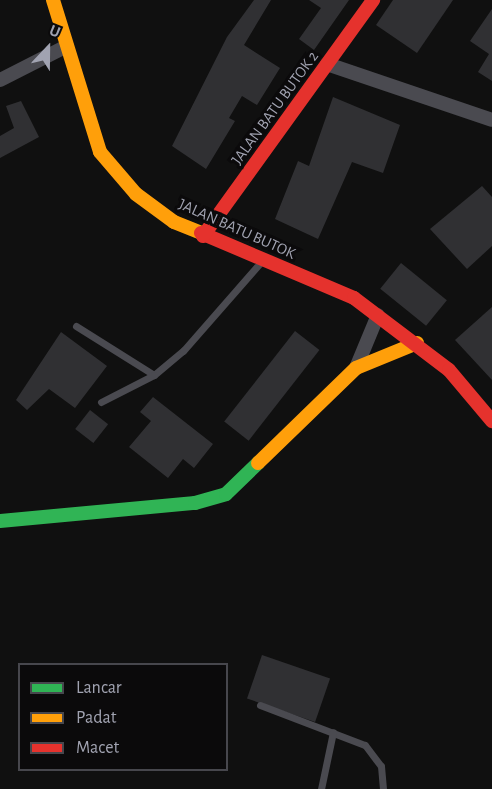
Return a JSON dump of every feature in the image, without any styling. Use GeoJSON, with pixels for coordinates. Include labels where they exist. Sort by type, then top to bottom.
{"type":"FeatureCollection","features":[{"type":"Feature","properties":{"kind":"street","name":"JALAN BATU BUTOK"},"geometry":{"type":"LineString","coordinates":[[53,0],[85,117],[110,167],[136,194],[204,236],[328,284],[378,315],[449,370],[492,421]]}},
{"type":"Feature","properties":{"kind":"street","name":"JALAN BATU BUTOK 2"},"geometry":{"type":"LineString","coordinates":[[204,236],[374,0]]}},
{"type":"Feature","properties":{"kind":"street"},"geometry":{"type":"LineString","coordinates":[[0,80],[67,46]]}},
{"type":"Feature","properties":{"kind":"street"},"geometry":{"type":"LineString","coordinates":[[327,64],[492,120]]}},
{"type":"Feature","properties":{"kind":"street"},"geometry":{"type":"LineString","coordinates":[[356,368],[378,315]]}},
{"type":"Feature","properties":{"kind":"street"},"geometry":{"type":"LineString","coordinates":[[0,521],[195,503],[226,494],[356,368],[417,343]]}},
{"type":"Feature","properties":{"kind":"lane"},"geometry":{"type":"LineString","coordinates":[[101,402],[154,375],[183,351],[263,260]]}},
{"type":"Feature","properties":{"kind":"lane"},"geometry":{"type":"LineString","coordinates":[[76,326],[154,375]]}},
{"type":"Feature","properties":{"kind":"lane"},"geometry":{"type":"LineString","coordinates":[[260,705],[333,732],[372,750],[381,766],[383,789]]}},
{"type":"Feature","properties":{"kind":"lane"},"geometry":{"type":"LineString","coordinates":[[321,789],[333,732]]}},
{"type":"Feature","properties":{"kind":"building"},"geometry":{"type":"Polygon","coordinates":[[[254,0],[271,0],[244,45],[280,68],[257,105],[242,96],[229,118],[235,121],[206,169],[172,146],[227,37],[254,0]]]}},
{"type":"Feature","properties":{"kind":"building"},"geometry":{"type":"Polygon","coordinates":[[[309,0],[349,0],[314,50],[299,39],[321,8],[309,0]]]}},
{"type":"Feature","properties":{"kind":"building"},"geometry":{"type":"Polygon","coordinates":[[[393,0],[453,0],[417,53],[376,25],[393,0]]]}},
{"type":"Feature","properties":{"kind":"building"},"geometry":{"type":"Polygon","coordinates":[[[492,9],[492,81],[478,72],[489,54],[470,41],[492,9]]]}},
{"type":"Feature","properties":{"kind":"building"},"geometry":{"type":"Polygon","coordinates":[[[333,97],[400,125],[383,173],[352,162],[318,239],[275,219],[298,161],[309,166],[333,97]]]}},
{"type":"Feature","properties":{"kind":"building"},"geometry":{"type":"Polygon","coordinates":[[[21,101],[39,137],[0,158],[0,136],[14,128],[6,106],[21,101]]]}},
{"type":"Feature","properties":{"kind":"building"},"geometry":{"type":"Polygon","coordinates":[[[482,186],[492,197],[492,246],[467,269],[430,229],[482,186]]]}},
{"type":"Feature","properties":{"kind":"building"},"geometry":{"type":"Polygon","coordinates":[[[401,263],[447,300],[426,326],[380,289],[401,263]]]}},
{"type":"Feature","properties":{"kind":"building"},"geometry":{"type":"Polygon","coordinates":[[[492,307],[492,380],[455,340],[492,307]]]}},
{"type":"Feature","properties":{"kind":"building"},"geometry":{"type":"Polygon","coordinates":[[[295,331],[319,350],[249,441],[224,422],[295,331]]]}},
{"type":"Feature","properties":{"kind":"building"},"geometry":{"type":"Polygon","coordinates":[[[61,332],[107,366],[75,408],[49,389],[27,410],[16,400],[61,332]]]}},
{"type":"Feature","properties":{"kind":"building"},"geometry":{"type":"Polygon","coordinates":[[[153,397],[213,444],[194,468],[183,459],[168,478],[129,447],[151,421],[140,412],[153,397]]]}},
{"type":"Feature","properties":{"kind":"building"},"geometry":{"type":"Polygon","coordinates":[[[90,410],[108,424],[93,443],[75,429],[90,410]]]}},
{"type":"Feature","properties":{"kind":"building"},"geometry":{"type":"Polygon","coordinates":[[[262,655],[330,678],[315,722],[247,698],[262,655]]]}},
{"type":"Feature","properties":{"kind":"traffic: fast"},"geometry":{"type":"LineString","coordinates":[[0,521],[195,503],[226,494],[258,463]]}},
{"type":"Feature","properties":{"kind":"traffic: slow"},"geometry":{"type":"LineString","coordinates":[[53,0],[100,152],[136,194],[174,222],[201,233]]}},
{"type":"Feature","properties":{"kind":"traffic: slow"},"geometry":{"type":"LineString","coordinates":[[258,463],[356,368],[417,343]]}},
{"type":"Feature","properties":{"kind":"traffic: jam"},"geometry":{"type":"LineString","coordinates":[[203,236],[373,0]]}},
{"type":"Feature","properties":{"kind":"traffic: jam"},"geometry":{"type":"LineString","coordinates":[[201,233],[354,298],[449,370],[492,421]]}}]}
